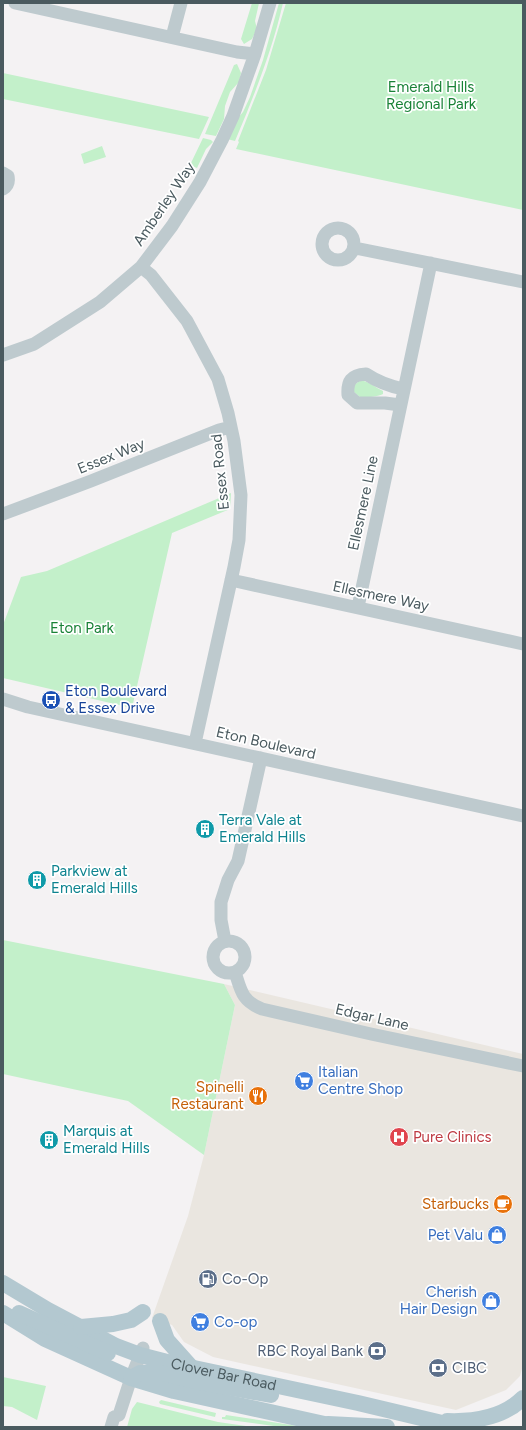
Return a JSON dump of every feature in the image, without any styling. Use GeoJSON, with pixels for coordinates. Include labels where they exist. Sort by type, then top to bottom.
{"type":"FeatureCollection","features":[{"type":"Feature","properties":{"kind":"main road","name":"Clover Bar Road"},"geometry":{"type":"LineString","coordinates":[[3,1283],[48,1310],[116,1346],[142,1352],[192,1368],[358,1403],[459,1427]]}},
{"type":"Feature","properties":{"kind":"main road"},"geometry":{"type":"LineString","coordinates":[[3,1306],[113,1355],[127,1358],[142,1352]]}},
{"type":"Feature","properties":{"kind":"main road"},"geometry":{"type":"LineString","coordinates":[[81,1327],[113,1324],[131,1320],[143,1312]]}},
{"type":"Feature","properties":{"kind":"main road","name":"Clover Bar Road"},"geometry":{"type":"LineString","coordinates":[[3,1313],[46,1338],[131,1378],[174,1391],[331,1426],[386,1427]]}},
{"type":"Feature","properties":{"kind":"main road"},"geometry":{"type":"LineString","coordinates":[[160,1321],[167,1340],[192,1368]]}},
{"type":"Feature","properties":{"kind":"main road"},"geometry":{"type":"LineString","coordinates":[[131,1378],[140,1373],[154,1372],[275,1396],[358,1403]]}},
{"type":"Feature","properties":{"kind":"main road"},"geometry":{"type":"LineString","coordinates":[[433,1421],[468,1421],[482,1419],[500,1414],[523,1398]]}},
{"type":"Feature","properties":{"kind":"street"},"geometry":{"type":"LineString","coordinates":[[15,3],[237,52],[255,54]]}},
{"type":"Feature","properties":{"kind":"street"},"geometry":{"type":"LineString","coordinates":[[172,37],[181,3]]}},
{"type":"Feature","properties":{"kind":"street","name":"Amberley Way"},"geometry":{"type":"LineString","coordinates":[[3,355],[34,344],[100,302],[141,266],[172,226],[200,182],[233,116],[255,54],[270,3]]}},
{"type":"Feature","properties":{"kind":"street"},"geometry":{"type":"LineString","coordinates":[[3,173],[8,176],[9,180],[6,187],[3,189]]}},
{"type":"Feature","properties":{"kind":"street"},"geometry":{"type":"LineString","coordinates":[[355,248],[523,282]]}},
{"type":"Feature","properties":{"kind":"street","name":"Ellesmere Line"},"geometry":{"type":"LineString","coordinates":[[358,607],[430,263]]}},
{"type":"Feature","properties":{"kind":"street","name":"Essex Road"},"geometry":{"type":"LineString","coordinates":[[141,266],[154,279],[187,321],[218,379],[231,426],[241,495],[239,540],[195,743]]}},
{"type":"Feature","properties":{"kind":"street"},"geometry":{"type":"LineString","coordinates":[[400,405],[385,403],[357,403],[348,395],[348,385],[350,380],[366,374],[373,380],[403,389]]}},
{"type":"Feature","properties":{"kind":"street","name":"Essex Way"},"geometry":{"type":"LineString","coordinates":[[3,514],[231,426]]}},
{"type":"Feature","properties":{"kind":"street","name":"Ellesmere Way"},"geometry":{"type":"LineString","coordinates":[[231,580],[523,644]]}},
{"type":"Feature","properties":{"kind":"street","name":"Eton Boulevard"},"geometry":{"type":"LineString","coordinates":[[3,699],[28,707],[523,816]]}},
{"type":"Feature","properties":{"kind":"street"},"geometry":{"type":"LineString","coordinates":[[225,941],[221,920],[221,902],[228,880],[238,861],[261,758]]}},
{"type":"Feature","properties":{"kind":"street"},"geometry":{"type":"LineString","coordinates":[[225,941],[236,942],[244,949],[245,960],[240,969],[235,972],[225,973],[213,962],[212,957],[216,946],[225,941]]}},
{"type":"Feature","properties":{"kind":"street","name":"Edgar Lane"},"geometry":{"type":"LineString","coordinates":[[235,972],[244,998],[262,1009],[523,1066]]}},
{"type":"Feature","properties":{"kind":"street"},"geometry":{"type":"LineString","coordinates":[[111,1427],[114,1417],[120,1421],[131,1378],[142,1352]]}},
{"type":"Feature","properties":{"kind":"shaded area"},"geometry":{"type":"Polygon","coordinates":[[[224,984],[523,1054],[523,1365],[520,1376],[506,1390],[456,1410],[213,1357],[184,1342],[172,1325],[152,1318],[188,1216],[204,1155],[235,1005],[224,984]]]}},
{"type":"Feature","properties":{"kind":"green space"},"geometry":{"type":"Polygon","coordinates":[[[252,3],[259,3],[255,21],[257,29],[252,39],[244,44],[241,39],[252,3]]]}},
{"type":"Feature","properties":{"kind":"green space"},"geometry":{"type":"Polygon","coordinates":[[[279,3],[283,3],[279,21],[256,90],[235,141],[227,139],[250,97],[263,60],[279,3]]]}},
{"type":"Feature","properties":{"kind":"green space","name":"Emerald Hills Regional Park"},"geometry":{"type":"Polygon","coordinates":[[[286,3],[523,3],[523,210],[236,149],[266,70],[286,3]]]}},
{"type":"Feature","properties":{"kind":"green space"},"geometry":{"type":"Polygon","coordinates":[[[237,64],[241,73],[239,82],[230,92],[225,106],[224,119],[216,136],[205,134],[234,65],[237,64]]]}},
{"type":"Feature","properties":{"kind":"green space"},"geometry":{"type":"Polygon","coordinates":[[[3,73],[209,117],[199,139],[3,99],[3,73]]]}},
{"type":"Feature","properties":{"kind":"green space"},"geometry":{"type":"Polygon","coordinates":[[[203,138],[213,142],[206,149],[197,168],[190,165],[203,138]]]}},
{"type":"Feature","properties":{"kind":"green space"},"geometry":{"type":"Polygon","coordinates":[[[102,146],[106,157],[84,164],[81,154],[102,146]]]}},
{"type":"Feature","properties":{"kind":"green space"},"geometry":{"type":"Polygon","coordinates":[[[361,380],[383,391],[383,394],[361,398],[354,392],[354,385],[361,380]]]}},
{"type":"Feature","properties":{"kind":"green space","name":"Eton Park"},"geometry":{"type":"Polygon","coordinates":[[[231,493],[230,509],[172,533],[132,708],[3,678],[3,625],[21,577],[47,571],[231,493]]]}},
{"type":"Feature","properties":{"kind":"green space"},"geometry":{"type":"Polygon","coordinates":[[[3,940],[224,984],[235,1005],[204,1155],[128,1101],[3,1074],[3,940]]]}},
{"type":"Feature","properties":{"kind":"green space"},"geometry":{"type":"Polygon","coordinates":[[[3,1377],[46,1386],[37,1420],[12,1407],[3,1406],[3,1377]]]}},
{"type":"Feature","properties":{"kind":"green space"},"geometry":{"type":"Polygon","coordinates":[[[161,1400],[216,1413],[215,1417],[160,1404],[159,1402],[161,1400]]]}},
{"type":"Feature","properties":{"kind":"green space"},"geometry":{"type":"Polygon","coordinates":[[[137,1402],[218,1422],[253,1427],[127,1427],[132,1409],[137,1402]]]}},
{"type":"Feature","properties":{"kind":"green space"},"geometry":{"type":"Polygon","coordinates":[[[226,1415],[304,1427],[281,1427],[222,1419],[222,1417],[225,1417],[226,1415]]]}},
{"type":"Feature","properties":{"kind":"place","name":"Eton Boulevard & Essex Drive"},"geometry":{"type":"Point","coordinates":[51,700]}},
{"type":"Feature","properties":{"kind":"place","name":"Terra Vale at Emerald Hills"},"geometry":{"type":"Point","coordinates":[205,829]}},
{"type":"Feature","properties":{"kind":"place","name":"Parkview at Emerald Hills"},"geometry":{"type":"Point","coordinates":[37,880]}},
{"type":"Feature","properties":{"kind":"place","name":"Italian Centre Shop"},"geometry":{"type":"Point","coordinates":[304,1081]}},
{"type":"Feature","properties":{"kind":"place","name":"Spinelli Restaurant"},"geometry":{"type":"Point","coordinates":[258,1096]}},
{"type":"Feature","properties":{"kind":"place","name":"Pure Clinics"},"geometry":{"type":"Point","coordinates":[399,1137]}},
{"type":"Feature","properties":{"kind":"place","name":"Marquis at Emerald Hills"},"geometry":{"type":"Point","coordinates":[49,1140]}},
{"type":"Feature","properties":{"kind":"place","name":"Starbucks"},"geometry":{"type":"Point","coordinates":[503,1204]}},
{"type":"Feature","properties":{"kind":"place","name":"Pet Valu"},"geometry":{"type":"Point","coordinates":[497,1235]}},
{"type":"Feature","properties":{"kind":"place","name":"Co-Op"},"geometry":{"type":"Point","coordinates":[208,1279]}},
{"type":"Feature","properties":{"kind":"place","name":"Cherish Hair Design"},"geometry":{"type":"Point","coordinates":[491,1301]}},
{"type":"Feature","properties":{"kind":"place","name":"Co-op"},"geometry":{"type":"Point","coordinates":[200,1322]}},
{"type":"Feature","properties":{"kind":"place","name":"RBC Royal Bank"},"geometry":{"type":"Point","coordinates":[377,1351]}},
{"type":"Feature","properties":{"kind":"place","name":"CIBC"},"geometry":{"type":"Point","coordinates":[438,1368]}}]}
